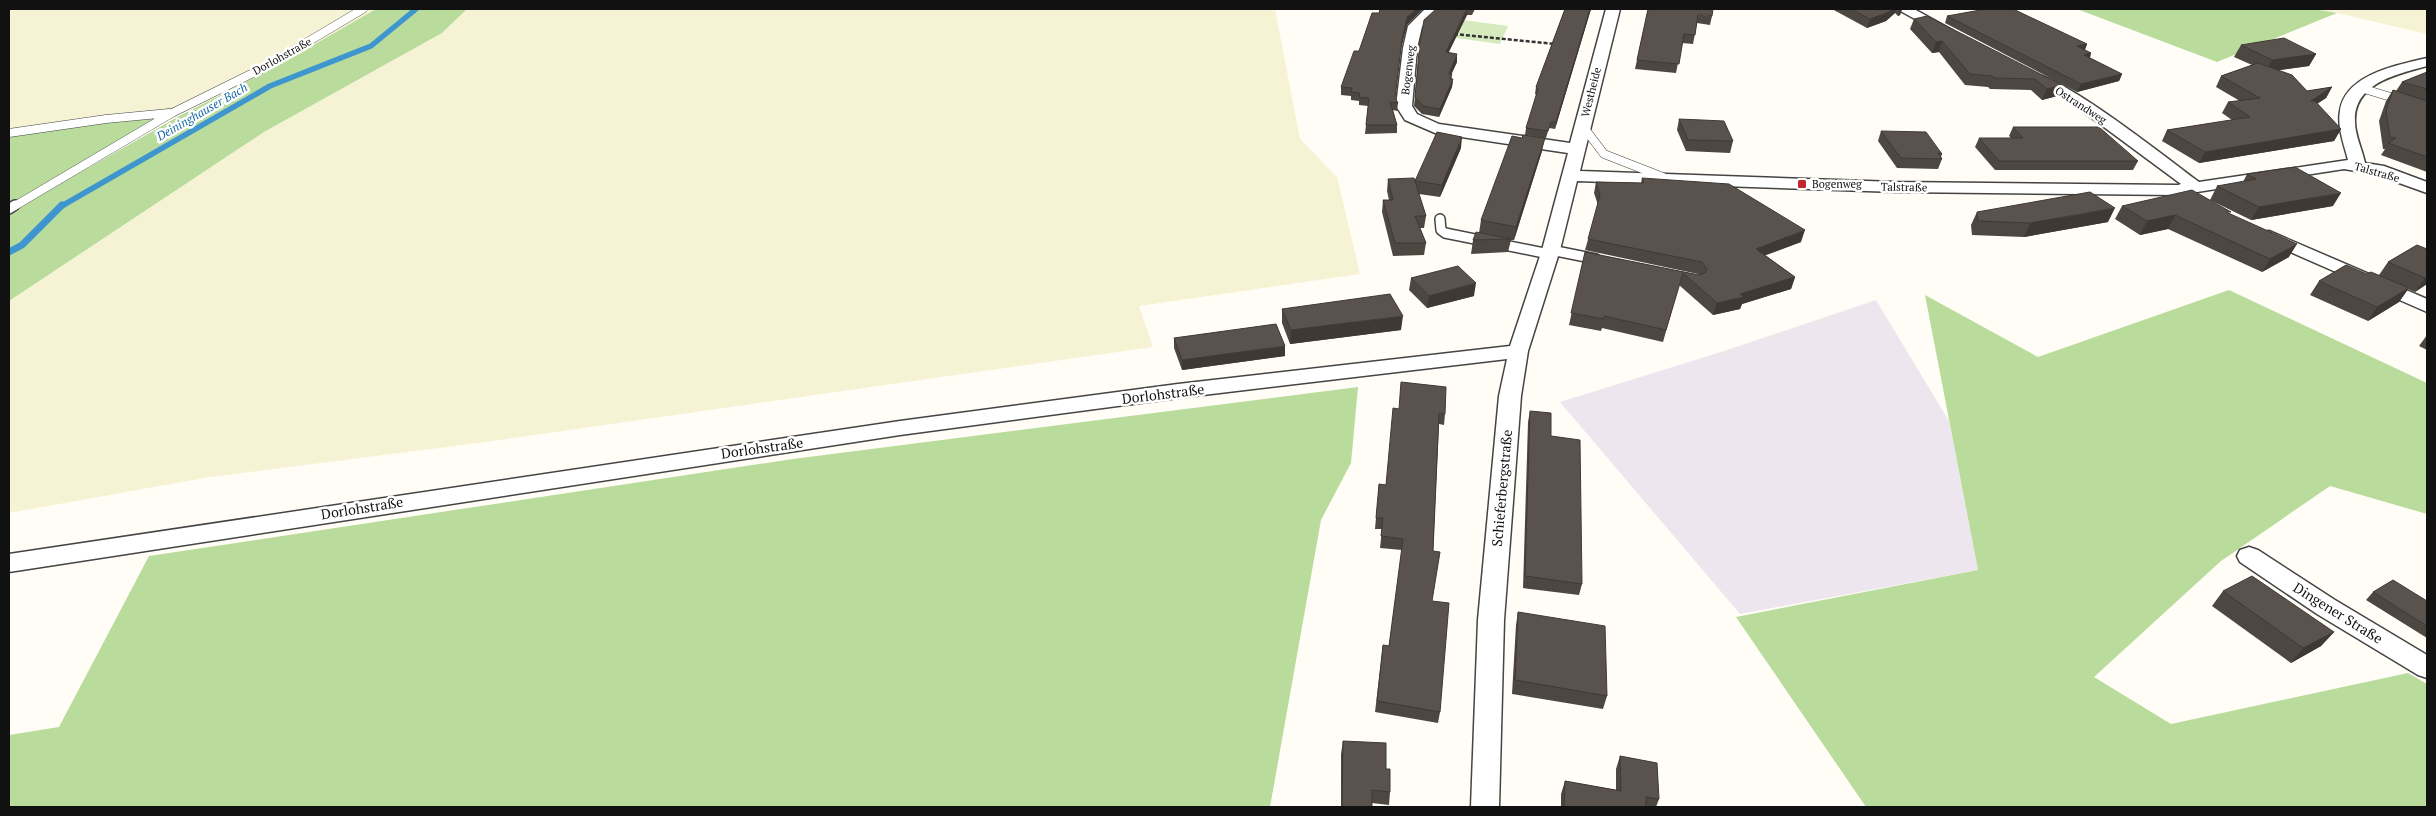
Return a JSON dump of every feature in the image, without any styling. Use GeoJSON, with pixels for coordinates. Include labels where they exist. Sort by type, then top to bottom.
{"type":"FeatureCollection","features":[{"type":"Feature","properties":{"kind":"street","name":"Bogenweg"},"geometry":{"type":"LineString","coordinates":[[1432,9],[1416,26],[1410,48],[1404,106],[1411,117],[1435,128],[1576,149]]}},
{"type":"Feature","properties":{"kind":"street","name":"Westheide"},"geometry":{"type":"LineString","coordinates":[[1570,176],[1613,9]]}},
{"type":"Feature","properties":{"kind":"street"},"geometry":{"type":"LineString","coordinates":[[1904,9],[1957,36]]}},
{"type":"Feature","properties":{"kind":"street"},"geometry":{"type":"LineString","coordinates":[[2357,164],[2347,122],[2349,101],[2362,88],[2383,75],[2427,62]]}},
{"type":"Feature","properties":{"kind":"street","name":"Ostrandweg"},"geometry":{"type":"LineString","coordinates":[[2018,69],[2071,96],[2197,188]]}},
{"type":"Feature","properties":{"kind":"street","name":"Talstraße"},"geometry":{"type":"LineString","coordinates":[[1570,176],[1896,187],[2178,190],[2344,164],[2357,164],[2427,188]]}},
{"type":"Feature","properties":{"kind":"street","name":"Schieferbergstraße"},"geometry":{"type":"LineString","coordinates":[[1485,807],[1492,620],[1510,396],[1518,351],[1550,252],[1570,176]]}},
{"type":"Feature","properties":{"kind":"street"},"geometry":{"type":"LineString","coordinates":[[2178,190],[2203,205]]}},
{"type":"Feature","properties":{"kind":"street"},"geometry":{"type":"LineString","coordinates":[[2256,231],[2427,306]]}},
{"type":"Feature","properties":{"kind":"street","name":"Dorlohstraße"},"geometry":{"type":"LineString","coordinates":[[9,563],[900,428],[1178,391],[1518,351]]}},
{"type":"Feature","properties":{"kind":"street","name":"Dingener Straße"},"geometry":{"type":"LineString","coordinates":[[2250,556],[2326,608],[2427,668]]}},
{"type":"Feature","properties":{"kind":"lane","name":"Dorlohstraße"},"geometry":{"type":"LineString","coordinates":[[9,209],[172,113],[267,66],[363,9]]}},
{"type":"Feature","properties":{"kind":"lane"},"geometry":{"type":"LineString","coordinates":[[2362,88],[2427,108]]}},
{"type":"Feature","properties":{"kind":"lane","name":"Dorlohstraße"},"geometry":{"type":"LineString","coordinates":[[9,134],[106,119],[172,113]]}},
{"type":"Feature","properties":{"kind":"lane"},"geometry":{"type":"LineString","coordinates":[[1582,126],[1604,154],[1667,179]]}},
{"type":"Feature","properties":{"kind":"lane"},"geometry":{"type":"LineString","coordinates":[[1440,219],[1441,230],[1445,233],[1605,261]]}},
{"type":"Feature","properties":{"kind":"path"},"geometry":{"type":"LineString","coordinates":[[1449,34],[1562,45]]}},
{"type":"Feature","properties":{"kind":"shaded area"},"geometry":{"type":"Polygon","coordinates":[[[9,9],[376,9],[277,66],[175,107],[9,133],[9,9]]]}},
{"type":"Feature","properties":{"kind":"shaded area"},"geometry":{"type":"Polygon","coordinates":[[[467,9],[1275,9],[1300,139],[1337,177],[1360,274],[1139,306],[1153,347],[478,443],[210,477],[9,513],[9,301],[264,132],[442,33],[467,9]]]}},
{"type":"Feature","properties":{"kind":"shaded area"},"geometry":{"type":"Polygon","coordinates":[[[2314,9],[2427,9],[2427,34],[2337,13],[2314,9]]]}},
{"type":"Feature","properties":{"kind":"shaded area"},"geometry":{"type":"Polygon","coordinates":[[[1876,300],[1949,421],[1978,570],[1740,614],[1560,402],[1724,351],[1876,300]]]}},
{"type":"Feature","properties":{"kind":"green space"},"geometry":{"type":"Polygon","coordinates":[[[376,9],[467,9],[442,33],[264,132],[9,301],[9,213],[181,115],[277,66],[376,9]]]}},
{"type":"Feature","properties":{"kind":"green space"},"geometry":{"type":"Polygon","coordinates":[[[2077,9],[2314,9],[2337,13],[2217,62],[2077,9]]]}},
{"type":"Feature","properties":{"kind":"green space"},"geometry":{"type":"Polygon","coordinates":[[[1433,16],[1508,26],[1500,44],[1420,33],[1420,29],[1433,16]]]}},
{"type":"Feature","properties":{"kind":"green space"},"geometry":{"type":"Polygon","coordinates":[[[175,107],[9,207],[9,133],[175,107]]]}},
{"type":"Feature","properties":{"kind":"green space"},"geometry":{"type":"Polygon","coordinates":[[[2229,290],[2427,383],[2427,514],[2330,486],[2221,561],[2094,677],[2171,724],[2408,673],[2427,684],[2427,807],[1866,807],[1736,617],[1978,570],[1925,295],[2038,357],[2229,290]]]}},
{"type":"Feature","properties":{"kind":"green space"},"geometry":{"type":"Polygon","coordinates":[[[1358,387],[1351,463],[1321,520],[1270,807],[9,807],[9,735],[59,727],[149,556],[793,459],[1358,387]]]}},
{"type":"Feature","properties":{"kind":"building"},"geometry":{"type":"Polygon","coordinates":[[[1380,9],[1416,9],[1407,17],[1402,40],[1395,98],[1398,103],[1390,102],[1397,125],[1366,125],[1369,98],[1359,97],[1360,93],[1351,92],[1352,88],[1341,87],[1354,51],[1359,51],[1372,13],[1379,13],[1380,9]]]}},
{"type":"Feature","properties":{"kind":"building"},"geometry":{"type":"Polygon","coordinates":[[[1436,9],[1467,9],[1446,52],[1457,54],[1449,74],[1452,74],[1450,79],[1453,79],[1440,109],[1423,106],[1415,97],[1420,41],[1424,20],[1436,9]]]}},
{"type":"Feature","properties":{"kind":"building"},"geometry":{"type":"Polygon","coordinates":[[[1565,9],[1590,9],[1556,122],[1551,122],[1548,131],[1526,128],[1538,89],[1536,87],[1565,9]]]}},
{"type":"Feature","properties":{"kind":"building"},"geometry":{"type":"Polygon","coordinates":[[[1648,9],[1713,9],[1712,16],[1698,14],[1695,35],[1684,34],[1679,64],[1637,60],[1648,9]]]}},
{"type":"Feature","properties":{"kind":"building"},"geometry":{"type":"Polygon","coordinates":[[[1851,9],[1892,9],[1870,19],[1851,9]]]}},
{"type":"Feature","properties":{"kind":"building"},"geometry":{"type":"Polygon","coordinates":[[[1986,9],[2013,9],[2087,44],[2077,46],[2091,53],[2084,55],[2122,74],[2081,84],[1947,16],[1986,9]]]}},
{"type":"Feature","properties":{"kind":"building"},"geometry":{"type":"Polygon","coordinates":[[[1927,16],[2062,85],[2047,89],[2035,79],[1994,78],[1992,76],[1970,74],[1942,41],[1936,42],[1914,19],[1927,16]]]}},
{"type":"Feature","properties":{"kind":"building"},"geometry":{"type":"Polygon","coordinates":[[[2284,38],[2316,54],[2272,60],[2241,45],[2284,38]]]}},
{"type":"Feature","properties":{"kind":"building"},"geometry":{"type":"Polygon","coordinates":[[[2258,63],[2292,75],[2307,91],[2332,87],[2311,101],[2315,101],[2341,129],[2205,152],[2167,130],[2250,117],[2228,102],[2260,98],[2221,76],[2258,63]]]}},
{"type":"Feature","properties":{"kind":"building"},"geometry":{"type":"Polygon","coordinates":[[[2427,72],[2427,89],[2402,82],[2427,72]]]}},
{"type":"Feature","properties":{"kind":"building"},"geometry":{"type":"Polygon","coordinates":[[[2393,90],[2427,101],[2427,157],[2388,143],[2396,138],[2390,137],[2386,110],[2393,90]]]}},
{"type":"Feature","properties":{"kind":"building"},"geometry":{"type":"Polygon","coordinates":[[[1679,119],[1724,121],[1733,141],[1688,140],[1679,119]]]}},
{"type":"Feature","properties":{"kind":"building"},"geometry":{"type":"Polygon","coordinates":[[[2013,127],[2099,127],[2138,161],[1999,161],[1979,138],[2023,138],[2013,127]]]}},
{"type":"Feature","properties":{"kind":"building"},"geometry":{"type":"Polygon","coordinates":[[[1881,131],[1926,132],[1942,154],[1938,153],[1942,159],[1901,158],[1881,131]]]}},
{"type":"Feature","properties":{"kind":"building"},"geometry":{"type":"Polygon","coordinates":[[[1437,132],[1462,137],[1442,185],[1415,181],[1437,132]]]}},
{"type":"Feature","properties":{"kind":"building"},"geometry":{"type":"Polygon","coordinates":[[[1523,135],[1545,138],[1516,227],[1481,220],[1512,136],[1522,138],[1523,135]]]}},
{"type":"Feature","properties":{"kind":"building"},"geometry":{"type":"Polygon","coordinates":[[[2295,167],[2341,193],[2259,207],[2217,186],[2256,179],[2247,174],[2295,167]]]}},
{"type":"Feature","properties":{"kind":"building"},"geometry":{"type":"Polygon","coordinates":[[[1414,178],[1426,216],[1415,216],[1426,243],[1395,243],[1383,200],[1393,200],[1388,179],[1414,178]]]}},
{"type":"Feature","properties":{"kind":"building"},"geometry":{"type":"Polygon","coordinates":[[[1642,178],[1729,184],[1805,230],[1756,249],[1795,277],[1740,294],[1744,297],[1717,303],[1683,273],[1666,330],[1604,316],[1604,319],[1571,313],[1585,252],[1699,275],[1705,273],[1707,269],[1702,262],[1588,239],[1600,195],[1596,182],[1644,183],[1642,178]]]}},
{"type":"Feature","properties":{"kind":"building"},"geometry":{"type":"Polygon","coordinates":[[[2192,190],[2231,212],[2226,212],[2297,244],[2270,259],[2175,215],[2147,221],[2122,206],[2192,190]]]}},
{"type":"Feature","properties":{"kind":"building"},"geometry":{"type":"Polygon","coordinates":[[[2090,192],[2115,208],[2030,223],[1978,221],[1977,212],[2090,192]]]}},
{"type":"Feature","properties":{"kind":"building"},"geometry":{"type":"Polygon","coordinates":[[[1476,232],[1511,239],[1473,240],[1476,232]]]}},
{"type":"Feature","properties":{"kind":"building"},"geometry":{"type":"Polygon","coordinates":[[[2417,245],[2427,249],[2427,276],[2425,278],[2388,262],[2417,245]]]}},
{"type":"Feature","properties":{"kind":"building"},"geometry":{"type":"Polygon","coordinates":[[[2346,265],[2367,274],[2371,272],[2409,288],[2377,307],[2319,281],[2346,265]]]}},
{"type":"Feature","properties":{"kind":"building"},"geometry":{"type":"Polygon","coordinates":[[[1458,266],[1476,283],[1429,296],[1411,278],[1458,266]]]}},
{"type":"Feature","properties":{"kind":"building"},"geometry":{"type":"Polygon","coordinates":[[[1390,294],[1403,316],[1291,330],[1282,309],[1390,294]]]}},
{"type":"Feature","properties":{"kind":"building"},"geometry":{"type":"Polygon","coordinates":[[[1276,324],[1285,346],[1182,360],[1174,338],[1276,324]]]}},
{"type":"Feature","properties":{"kind":"building"},"geometry":{"type":"Polygon","coordinates":[[[1401,382],[1446,387],[1445,414],[1439,413],[1433,551],[1440,552],[1432,601],[1449,603],[1440,712],[1377,701],[1383,645],[1389,646],[1403,539],[1381,536],[1383,518],[1376,518],[1379,484],[1386,485],[1393,408],[1399,409],[1401,382]]]}},
{"type":"Feature","properties":{"kind":"building"},"geometry":{"type":"Polygon","coordinates":[[[1530,411],[1551,413],[1551,436],[1580,440],[1582,584],[1525,576],[1530,411]]]}},
{"type":"Feature","properties":{"kind":"building"},"geometry":{"type":"Polygon","coordinates":[[[2252,576],[2334,632],[2303,648],[2223,591],[2252,576]]]}},
{"type":"Feature","properties":{"kind":"building"},"geometry":{"type":"Polygon","coordinates":[[[2393,580],[2427,601],[2427,626],[2373,592],[2393,580]]]}},
{"type":"Feature","properties":{"kind":"building"},"geometry":{"type":"Polygon","coordinates":[[[1518,612],[1605,626],[1607,696],[1515,680],[1518,612]]]}},
{"type":"Feature","properties":{"kind":"building"},"geometry":{"type":"Polygon","coordinates":[[[1343,741],[1386,743],[1386,769],[1390,769],[1390,792],[1372,790],[1372,807],[1342,807],[1343,741]]]}},
{"type":"Feature","properties":{"kind":"building"},"geometry":{"type":"Polygon","coordinates":[[[1620,756],[1657,763],[1659,799],[1646,797],[1646,807],[1564,807],[1565,781],[1621,791],[1620,756]]]}},
{"type":"Feature","properties":{"kind":"waterway","name":"Deininghauser Bach"},"geometry":{"type":"LineString","coordinates":[[60,207],[270,86],[371,46],[416,9]]}},
{"type":"Feature","properties":{"kind":"waterway","name":"Deininghauser Bach"},"geometry":{"type":"LineString","coordinates":[[9,252],[22,245],[60,207]]}},
{"type":"Feature","properties":{"kind":"place","name":"Bogenweg"},"geometry":{"type":"Point","coordinates":[1802,184]}}]}
